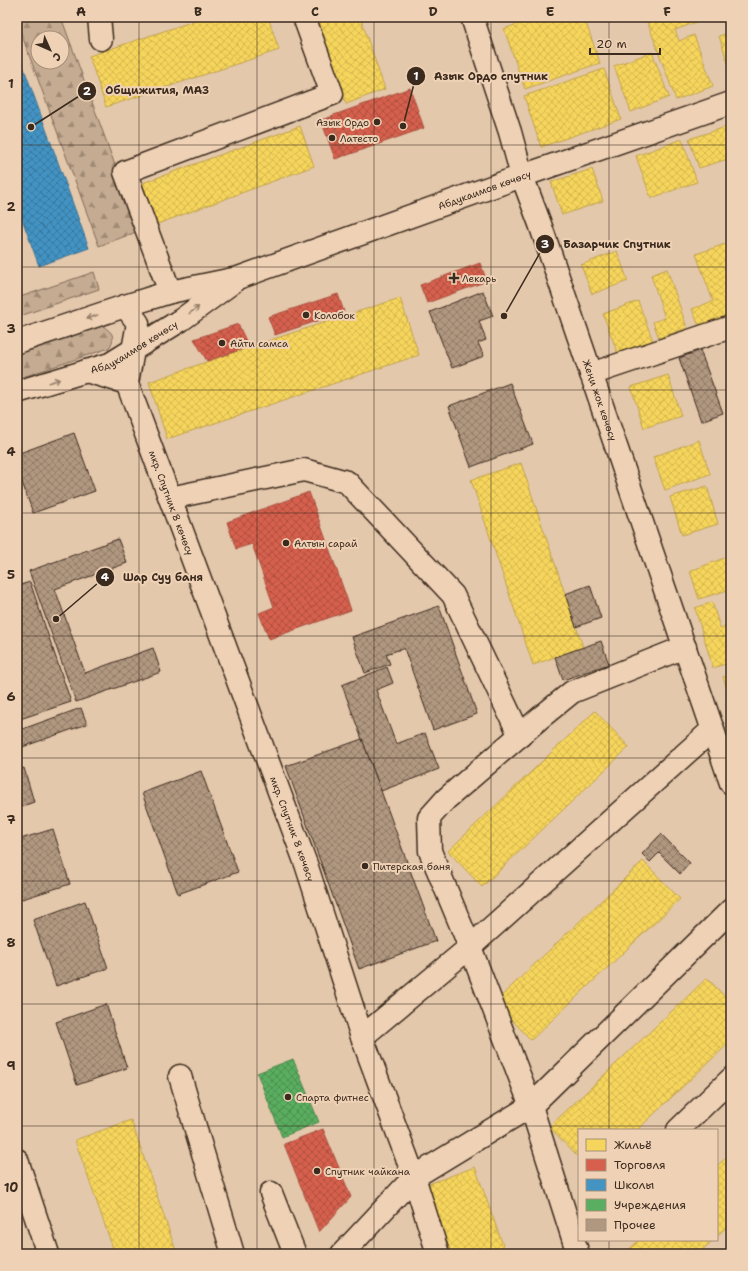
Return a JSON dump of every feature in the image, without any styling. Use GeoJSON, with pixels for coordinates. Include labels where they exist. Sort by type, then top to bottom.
{"type":"FeatureCollection","features":[{"type":"Feature","properties":{"kind":"main road"},"geometry":{"type":"LineString","coordinates":[[100,17],[100,39]]}},
{"type":"Feature","properties":{"kind":"main road"},"geometry":{"type":"LineString","coordinates":[[170,292],[125,172],[332,94],[304,17]]}},
{"type":"Feature","properties":{"kind":"main road","name":"Жеңи жок көчөсү"},"geometry":{"type":"LineString","coordinates":[[472,17],[510,132],[522,176],[540,224],[731,782]]}},
{"type":"Feature","properties":{"kind":"main road","name":"Абдукаимов көчөсү"},"geometry":{"type":"LineString","coordinates":[[17,342],[170,292],[238,278],[731,103]]}},
{"type":"Feature","properties":{"kind":"main road","name":"Абдукаимов көчөсү"},"geometry":{"type":"LineString","coordinates":[[17,392],[110,364],[181,320],[238,278]]}},
{"type":"Feature","properties":{"kind":"main road"},"geometry":{"type":"LineString","coordinates":[[86,371],[127,383],[138,323],[125,306]]}},
{"type":"Feature","properties":{"kind":"main road"},"geometry":{"type":"LineString","coordinates":[[591,374],[731,326]]}},
{"type":"Feature","properties":{"kind":"main road","name":"мкр. Спутник 8 көчөсү"},"geometry":{"type":"LineString","coordinates":[[127,383],[306,864],[362,1037],[414,1177],[438,1254]]}},
{"type":"Feature","properties":{"kind":"main road"},"geometry":{"type":"LineString","coordinates":[[170,498],[304,470],[347,482],[453,596],[520,736]]}},
{"type":"Feature","properties":{"kind":"main road"},"geometry":{"type":"LineString","coordinates":[[578,1254],[575,1229],[531,1106],[470,947],[430,851],[429,818],[446,799],[572,692],[685,646]]}},
{"type":"Feature","properties":{"kind":"main road"},"geometry":{"type":"LineString","coordinates":[[362,1037],[470,947],[713,728]]}},
{"type":"Feature","properties":{"kind":"main road"},"geometry":{"type":"LineString","coordinates":[[342,1254],[414,1177],[531,1106],[731,910]]}},
{"type":"Feature","properties":{"kind":"main road"},"geometry":{"type":"LineString","coordinates":[[180,1076],[233,1254]]}},
{"type":"Feature","properties":{"kind":"main road"},"geometry":{"type":"LineString","coordinates":[[679,1129],[731,1079]]}},
{"type":"Feature","properties":{"kind":"main road"},"geometry":{"type":"LineString","coordinates":[[17,1160],[48,1254]]}},
{"type":"Feature","properties":{"kind":"main road"},"geometry":{"type":"LineString","coordinates":[[271,1193],[295,1254]]}},
{"type":"Feature","properties":{"kind":"green space"},"geometry":{"type":"Polygon","coordinates":[[[17,17],[61,17],[66,30],[30,30],[30,58],[17,22],[17,17]]]}},
{"type":"Feature","properties":{"kind":"green space"},"geometry":{"type":"Polygon","coordinates":[[[70,42],[139,231],[99,246],[35,70],[70,70],[70,42]]]}},
{"type":"Feature","properties":{"kind":"green space"},"geometry":{"type":"Polygon","coordinates":[[[94,272],[99,289],[17,317],[17,298],[94,272]]]}},
{"type":"Feature","properties":{"kind":"green space"},"geometry":{"type":"Polygon","coordinates":[[[103,326],[111,333],[113,338],[109,348],[17,379],[17,355],[103,326]]]}},
{"type":"Feature","properties":{"kind":"building: Жильё"},"geometry":{"type":"Polygon","coordinates":[[[206,17],[268,17],[279,50],[106,107],[89,56],[206,17]]]}},
{"type":"Feature","properties":{"kind":"building: Жильё"},"geometry":{"type":"Polygon","coordinates":[[[360,17],[385,89],[346,104],[315,18],[360,17]]]}},
{"type":"Feature","properties":{"kind":"building: Жильё"},"geometry":{"type":"Polygon","coordinates":[[[501,17],[520,17],[503,23],[501,17]]]}},
{"type":"Feature","properties":{"kind":"building: Жильё"},"geometry":{"type":"Polygon","coordinates":[[[537,17],[584,17],[600,63],[525,89],[504,29],[537,17]]]}},
{"type":"Feature","properties":{"kind":"building: Жильё"},"geometry":{"type":"Polygon","coordinates":[[[707,17],[675,30],[679,41],[694,35],[713,86],[676,100],[646,18],[707,17]]]}},
{"type":"Feature","properties":{"kind":"building: Жильё"},"geometry":{"type":"Polygon","coordinates":[[[731,32],[731,72],[719,36],[731,32]]]}},
{"type":"Feature","properties":{"kind":"building: Жильё"},"geometry":{"type":"Polygon","coordinates":[[[652,52],[669,97],[631,112],[614,66],[652,52]]]}},
{"type":"Feature","properties":{"kind":"building: Жильё"},"geometry":{"type":"Polygon","coordinates":[[[604,69],[621,119],[541,147],[524,96],[604,69]]]}},
{"type":"Feature","properties":{"kind":"building: Жильё"},"geometry":{"type":"Polygon","coordinates":[[[300,126],[314,166],[152,226],[137,185],[300,126]]]}},
{"type":"Feature","properties":{"kind":"building: Жильё"},"geometry":{"type":"Polygon","coordinates":[[[729,126],[731,131],[731,158],[699,168],[689,139],[729,126]]]}},
{"type":"Feature","properties":{"kind":"building: Жильё"},"geometry":{"type":"Polygon","coordinates":[[[682,139],[697,182],[651,198],[636,156],[682,139]]]}},
{"type":"Feature","properties":{"kind":"building: Жильё"},"geometry":{"type":"Polygon","coordinates":[[[592,169],[603,201],[562,215],[551,182],[592,169]]]}},
{"type":"Feature","properties":{"kind":"building: Жильё"},"geometry":{"type":"Polygon","coordinates":[[[731,242],[731,315],[699,326],[692,309],[713,301],[696,254],[731,242]]]}},
{"type":"Feature","properties":{"kind":"building: Жильё"},"geometry":{"type":"Polygon","coordinates":[[[617,251],[628,281],[592,294],[581,265],[617,251]]]}},
{"type":"Feature","properties":{"kind":"building: Жильё"},"geometry":{"type":"Polygon","coordinates":[[[667,269],[687,328],[659,338],[653,322],[665,318],[651,275],[667,269]]]}},
{"type":"Feature","properties":{"kind":"building: Жильё"},"geometry":{"type":"Polygon","coordinates":[[[400,298],[419,355],[167,439],[149,382],[249,347],[400,298]]]}},
{"type":"Feature","properties":{"kind":"building: Жильё"},"geometry":{"type":"Polygon","coordinates":[[[638,301],[653,341],[618,354],[603,314],[638,301]]]}},
{"type":"Feature","properties":{"kind":"building: Жильё"},"geometry":{"type":"Polygon","coordinates":[[[668,375],[681,416],[644,428],[631,387],[668,375]]]}},
{"type":"Feature","properties":{"kind":"building: Жильё"},"geometry":{"type":"Polygon","coordinates":[[[699,440],[710,474],[665,490],[653,457],[699,440]]]}},
{"type":"Feature","properties":{"kind":"building: Жильё"},"geometry":{"type":"Polygon","coordinates":[[[521,463],[583,647],[533,665],[471,480],[521,463]]]}},
{"type":"Feature","properties":{"kind":"building: Жильё"},"geometry":{"type":"Polygon","coordinates":[[[707,486],[718,524],[682,535],[670,497],[707,486]]]}},
{"type":"Feature","properties":{"kind":"building: Жильё"},"geometry":{"type":"Polygon","coordinates":[[[727,557],[731,569],[731,589],[699,599],[690,571],[727,557]]]}},
{"type":"Feature","properties":{"kind":"building: Жильё"},"geometry":{"type":"Polygon","coordinates":[[[712,602],[720,628],[731,624],[731,662],[713,668],[695,608],[712,602]]]}},
{"type":"Feature","properties":{"kind":"building: Жильё"},"geometry":{"type":"Polygon","coordinates":[[[731,675],[731,701],[723,677],[731,675]]]}},
{"type":"Feature","properties":{"kind":"building: Жильё"},"geometry":{"type":"Polygon","coordinates":[[[595,711],[629,747],[482,887],[448,851],[595,711]]]}},
{"type":"Feature","properties":{"kind":"building: Жильё"},"geometry":{"type":"Polygon","coordinates":[[[643,861],[680,899],[531,1040],[495,1002],[643,861]]]}},
{"type":"Feature","properties":{"kind":"building: Жильё"},"geometry":{"type":"Polygon","coordinates":[[[707,978],[731,1003],[731,1041],[638,1129],[578,1129],[578,1157],[549,1127],[707,978]]]}},
{"type":"Feature","properties":{"kind":"building: Жильё"},"geometry":{"type":"Polygon","coordinates":[[[131,1120],[177,1254],[115,1254],[75,1140],[131,1120]]]}},
{"type":"Feature","properties":{"kind":"building: Жильё"},"geometry":{"type":"Polygon","coordinates":[[[731,1153],[731,1223],[718,1235],[718,1165],[731,1153]]]}},
{"type":"Feature","properties":{"kind":"building: Жильё"},"geometry":{"type":"Polygon","coordinates":[[[475,1167],[506,1254],[451,1254],[426,1185],[475,1167]]]}},
{"type":"Feature","properties":{"kind":"building: Жильё"},"geometry":{"type":"Polygon","coordinates":[[[638,1241],[712,1241],[698,1254],[624,1254],[638,1241]]]}},
{"type":"Feature","properties":{"kind":"building: Торговля","name":"Азык Ордо"},"geometry":{"type":"Polygon","coordinates":[[[410,88],[424,128],[345,156],[331,116],[410,88]]]}},
{"type":"Feature","properties":{"kind":"building: Торговля","name":"Латесто"},"geometry":{"type":"Polygon","coordinates":[[[330,117],[344,156],[335,159],[321,120],[330,117]]]}},
{"type":"Feature","properties":{"kind":"building: Торговля"},"geometry":{"type":"Polygon","coordinates":[[[480,263],[487,281],[427,303],[420,285],[480,263]]]}},
{"type":"Feature","properties":{"kind":"building: Торговля","name":"Колобок"},"geometry":{"type":"Polygon","coordinates":[[[338,294],[344,312],[275,335],[268,317],[338,294]]]}},
{"type":"Feature","properties":{"kind":"building: Торговля","name":"Айти самса"},"geometry":{"type":"Polygon","coordinates":[[[238,324],[249,347],[207,361],[194,339],[238,324]]]}},
{"type":"Feature","properties":{"kind":"building: Торговля"},"geometry":{"type":"Polygon","coordinates":[[[309,492],[351,610],[269,639],[259,613],[274,607],[252,544],[236,549],[227,522],[309,492]]]}},
{"type":"Feature","properties":{"kind":"building: Торговля","name":"Спутник чайкана"},"geometry":{"type":"Polygon","coordinates":[[[323,1129],[351,1197],[319,1232],[284,1144],[323,1129]]]}},
{"type":"Feature","properties":{"kind":"building: Школы"},"geometry":{"type":"Polygon","coordinates":[[[17,49],[89,248],[39,266],[17,205],[17,49]]]}},
{"type":"Feature","properties":{"kind":"building: Учреждения","name":"Спарта фитнес"},"geometry":{"type":"Polygon","coordinates":[[[293,1059],[319,1122],[282,1137],[257,1073],[293,1059]]]}},
{"type":"Feature","properties":{"kind":"building: Прочее"},"geometry":{"type":"Polygon","coordinates":[[[483,291],[493,316],[479,321],[486,340],[478,343],[484,356],[452,368],[430,312],[483,291]]]}},
{"type":"Feature","properties":{"kind":"building: Прочее"},"geometry":{"type":"Polygon","coordinates":[[[700,350],[723,413],[701,421],[679,358],[700,350]]]}},
{"type":"Feature","properties":{"kind":"building: Прочее"},"geometry":{"type":"Polygon","coordinates":[[[510,383],[533,444],[471,467],[449,406],[510,383]]]}},
{"type":"Feature","properties":{"kind":"building: Прочее"},"geometry":{"type":"Polygon","coordinates":[[[74,433],[95,491],[33,513],[17,468],[17,454],[74,433]]]}},
{"type":"Feature","properties":{"kind":"building: Прочее"},"geometry":{"type":"Polygon","coordinates":[[[118,539],[127,563],[55,589],[85,673],[153,648],[161,672],[76,702],[29,571],[118,539]]]}},
{"type":"Feature","properties":{"kind":"building: Прочее"},"geometry":{"type":"Polygon","coordinates":[[[30,582],[71,702],[17,720],[17,586],[30,582]]]}},
{"type":"Feature","properties":{"kind":"building: Прочее"},"geometry":{"type":"Polygon","coordinates":[[[590,585],[601,618],[576,627],[565,594],[590,585]]]}},
{"type":"Feature","properties":{"kind":"building: Прочее"},"geometry":{"type":"Polygon","coordinates":[[[439,606],[477,714],[433,730],[404,648],[386,654],[390,664],[365,673],[352,637],[439,606]]]}},
{"type":"Feature","properties":{"kind":"building: Прочее"},"geometry":{"type":"Polygon","coordinates":[[[601,641],[609,664],[563,680],[555,657],[601,641]]]}},
{"type":"Feature","properties":{"kind":"building: Прочее"},"geometry":{"type":"Polygon","coordinates":[[[387,667],[393,683],[376,690],[396,744],[425,733],[439,769],[381,791],[342,685],[387,667]]]}},
{"type":"Feature","properties":{"kind":"building: Прочее"},"geometry":{"type":"Polygon","coordinates":[[[81,708],[87,724],[17,749],[17,731],[81,708]]]}},
{"type":"Feature","properties":{"kind":"building: Прочее","name":"Питерская баня"},"geometry":{"type":"Polygon","coordinates":[[[362,739],[436,941],[359,969],[286,766],[362,739]]]}},
{"type":"Feature","properties":{"kind":"building: Прочее"},"geometry":{"type":"Polygon","coordinates":[[[24,768],[34,802],[17,808],[17,770],[24,768]]]}},
{"type":"Feature","properties":{"kind":"building: Прочее"},"geometry":{"type":"Polygon","coordinates":[[[201,771],[238,872],[178,894],[142,793],[201,771]]]}},
{"type":"Feature","properties":{"kind":"building: Прочее"},"geometry":{"type":"Polygon","coordinates":[[[53,829],[70,884],[19,900],[17,895],[17,840],[53,829]]]}},
{"type":"Feature","properties":{"kind":"building: Прочее"},"geometry":{"type":"Polygon","coordinates":[[[661,834],[690,863],[680,874],[659,853],[650,862],[642,854],[661,834]]]}},
{"type":"Feature","properties":{"kind":"building: Прочее"},"geometry":{"type":"Polygon","coordinates":[[[85,901],[108,968],[56,986],[33,920],[85,901]]]}},
{"type":"Feature","properties":{"kind":"building: Прочее"},"geometry":{"type":"Polygon","coordinates":[[[106,1004],[127,1068],[77,1085],[56,1022],[106,1004]]]}},
{"type":"Feature","properties":{"kind":"place","name":"Азык Ордо"},"geometry":{"type":"Point","coordinates":[377,122]}},
{"type":"Feature","properties":{"kind":"place","name":"Азык Ордо спутник"},"geometry":{"type":"Point","coordinates":[403,126]}},
{"type":"Feature","properties":{"kind":"place","name":"Общижития, МАЗ"},"geometry":{"type":"Point","coordinates":[31,127]}},
{"type":"Feature","properties":{"kind":"place","name":"Латесто"},"geometry":{"type":"Point","coordinates":[332,138]}},
{"type":"Feature","properties":{"kind":"place","name":"Лекарь"},"geometry":{"type":"Point","coordinates":[454,278]}},
{"type":"Feature","properties":{"kind":"place","name":"Колобок"},"geometry":{"type":"Point","coordinates":[306,315]}},
{"type":"Feature","properties":{"kind":"place","name":"Базарчик Спутник"},"geometry":{"type":"Point","coordinates":[504,316]}},
{"type":"Feature","properties":{"kind":"place","name":"Айти самса"},"geometry":{"type":"Point","coordinates":[222,343]}},
{"type":"Feature","properties":{"kind":"place","name":"Алтын сарай"},"geometry":{"type":"Point","coordinates":[286,543]}},
{"type":"Feature","properties":{"kind":"place","name":"Шар Суу баня"},"geometry":{"type":"Point","coordinates":[56,619]}},
{"type":"Feature","properties":{"kind":"place","name":"Питерская баня"},"geometry":{"type":"Point","coordinates":[365,866]}},
{"type":"Feature","properties":{"kind":"place","name":"Спарта фитнес"},"geometry":{"type":"Point","coordinates":[288,1097]}},
{"type":"Feature","properties":{"kind":"place","name":"Спутник чайкана"},"geometry":{"type":"Point","coordinates":[317,1171]}}]}
